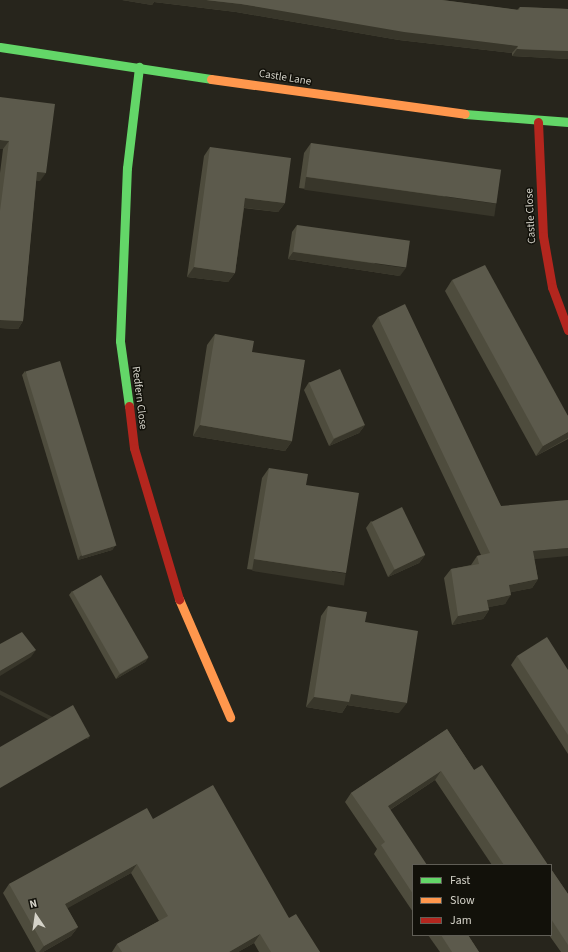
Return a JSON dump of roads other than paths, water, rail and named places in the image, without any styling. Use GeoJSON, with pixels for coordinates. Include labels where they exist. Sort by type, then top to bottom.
{"type":"FeatureCollection","features":[{"type":"Feature","properties":{"kind":"street","name":"Castle Lane"},"geometry":{"type":"LineString","coordinates":[[0,47],[379,104],[538,122],[568,122]]}},
{"type":"Feature","properties":{"kind":"street","name":"Redfern Close"},"geometry":{"type":"LineString","coordinates":[[140,67],[127,168],[120,341],[134,448],[181,606],[230,717]]}},
{"type":"Feature","properties":{"kind":"street","name":"Castle Close"},"geometry":{"type":"LineString","coordinates":[[538,122],[543,236],[552,286],[568,330]]}}]}
